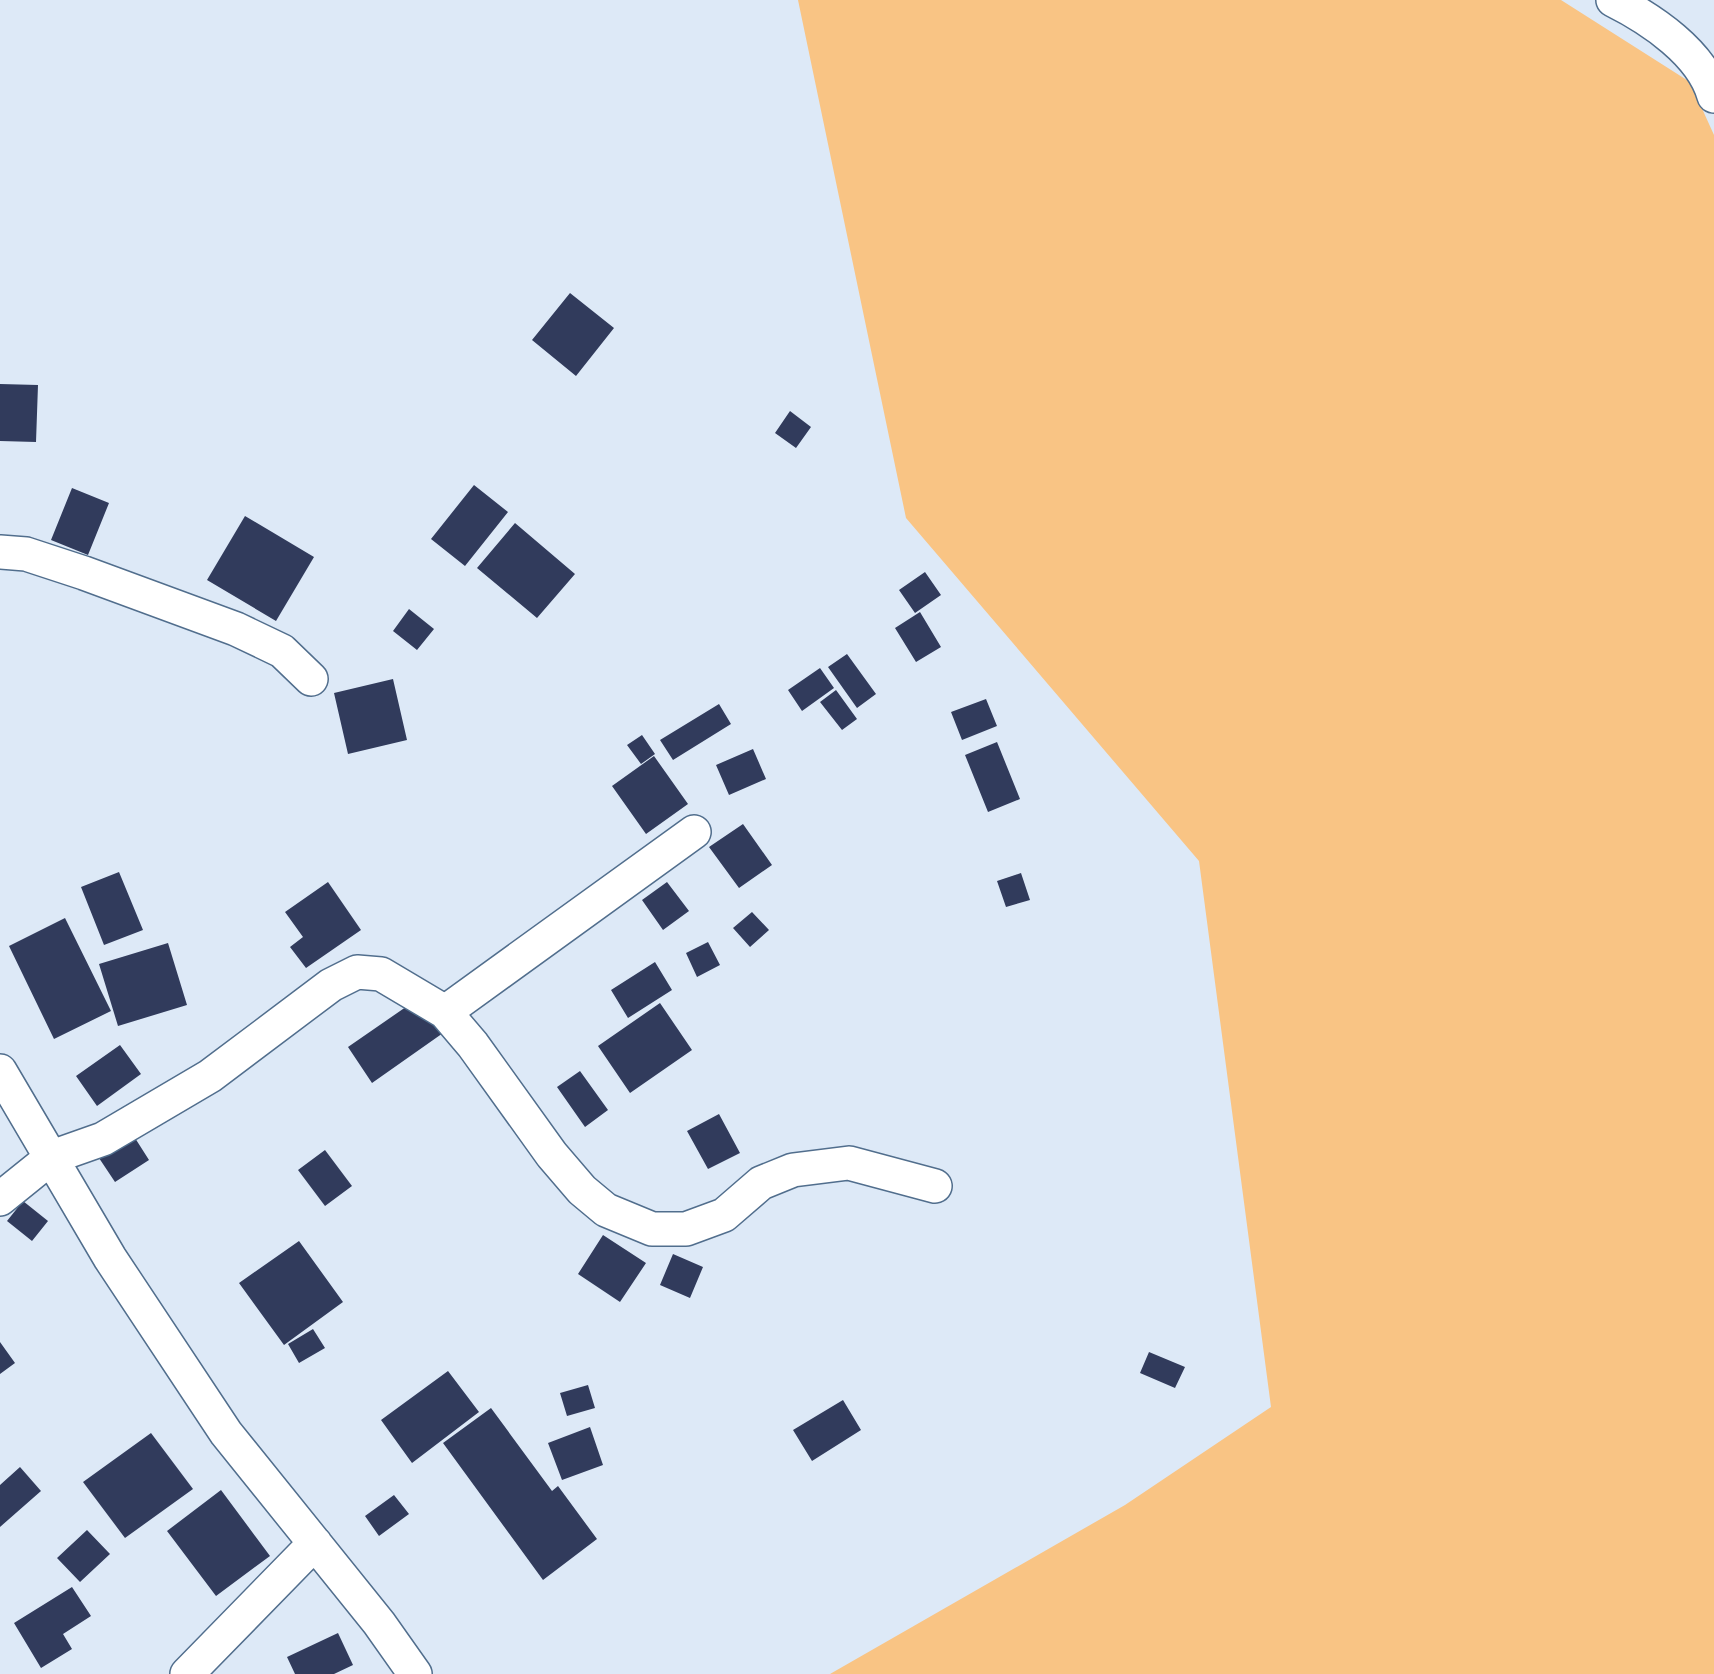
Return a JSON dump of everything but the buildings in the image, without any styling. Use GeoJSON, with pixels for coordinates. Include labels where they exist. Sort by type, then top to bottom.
{"type":"FeatureCollection","features":[{"type":"Feature","properties":{"kind":"street"},"geometry":{"type":"LineString","coordinates":[[1612,0],[1687,50],[1701,67],[1714,96]]}},
{"type":"Feature","properties":{"kind":"street"},"geometry":{"type":"LineString","coordinates":[[0,552],[26,554],[236,628],[282,651],[311,679]]}},
{"type":"Feature","properties":{"kind":"street"},"geometry":{"type":"LineString","coordinates":[[445,1012],[694,832]]}},
{"type":"Feature","properties":{"kind":"street"},"geometry":{"type":"LineString","coordinates":[[0,1199],[52,1157],[103,1139],[210,1076],[331,985],[357,972],[381,974],[445,1012],[473,1045],[552,1155],[582,1190],[606,1210],[652,1229],[686,1229],[724,1215],[761,1183],[793,1170],[849,1163],[935,1186]]}},
{"type":"Feature","properties":{"kind":"street"},"geometry":{"type":"LineString","coordinates":[[0,1071],[110,1258],[226,1433],[315,1543],[415,1674]]}},
{"type":"Feature","properties":{"kind":"street"},"geometry":{"type":"LineString","coordinates":[[187,1674],[315,1543]]}},
{"type":"Feature","properties":{"kind":"shaded area"},"geometry":{"type":"Polygon","coordinates":[[[798,0],[1561,0],[1690,82],[1714,135],[1714,1674],[830,1674],[1125,1505],[1271,1407],[1199,861],[906,518],[798,0]]]}}]}
